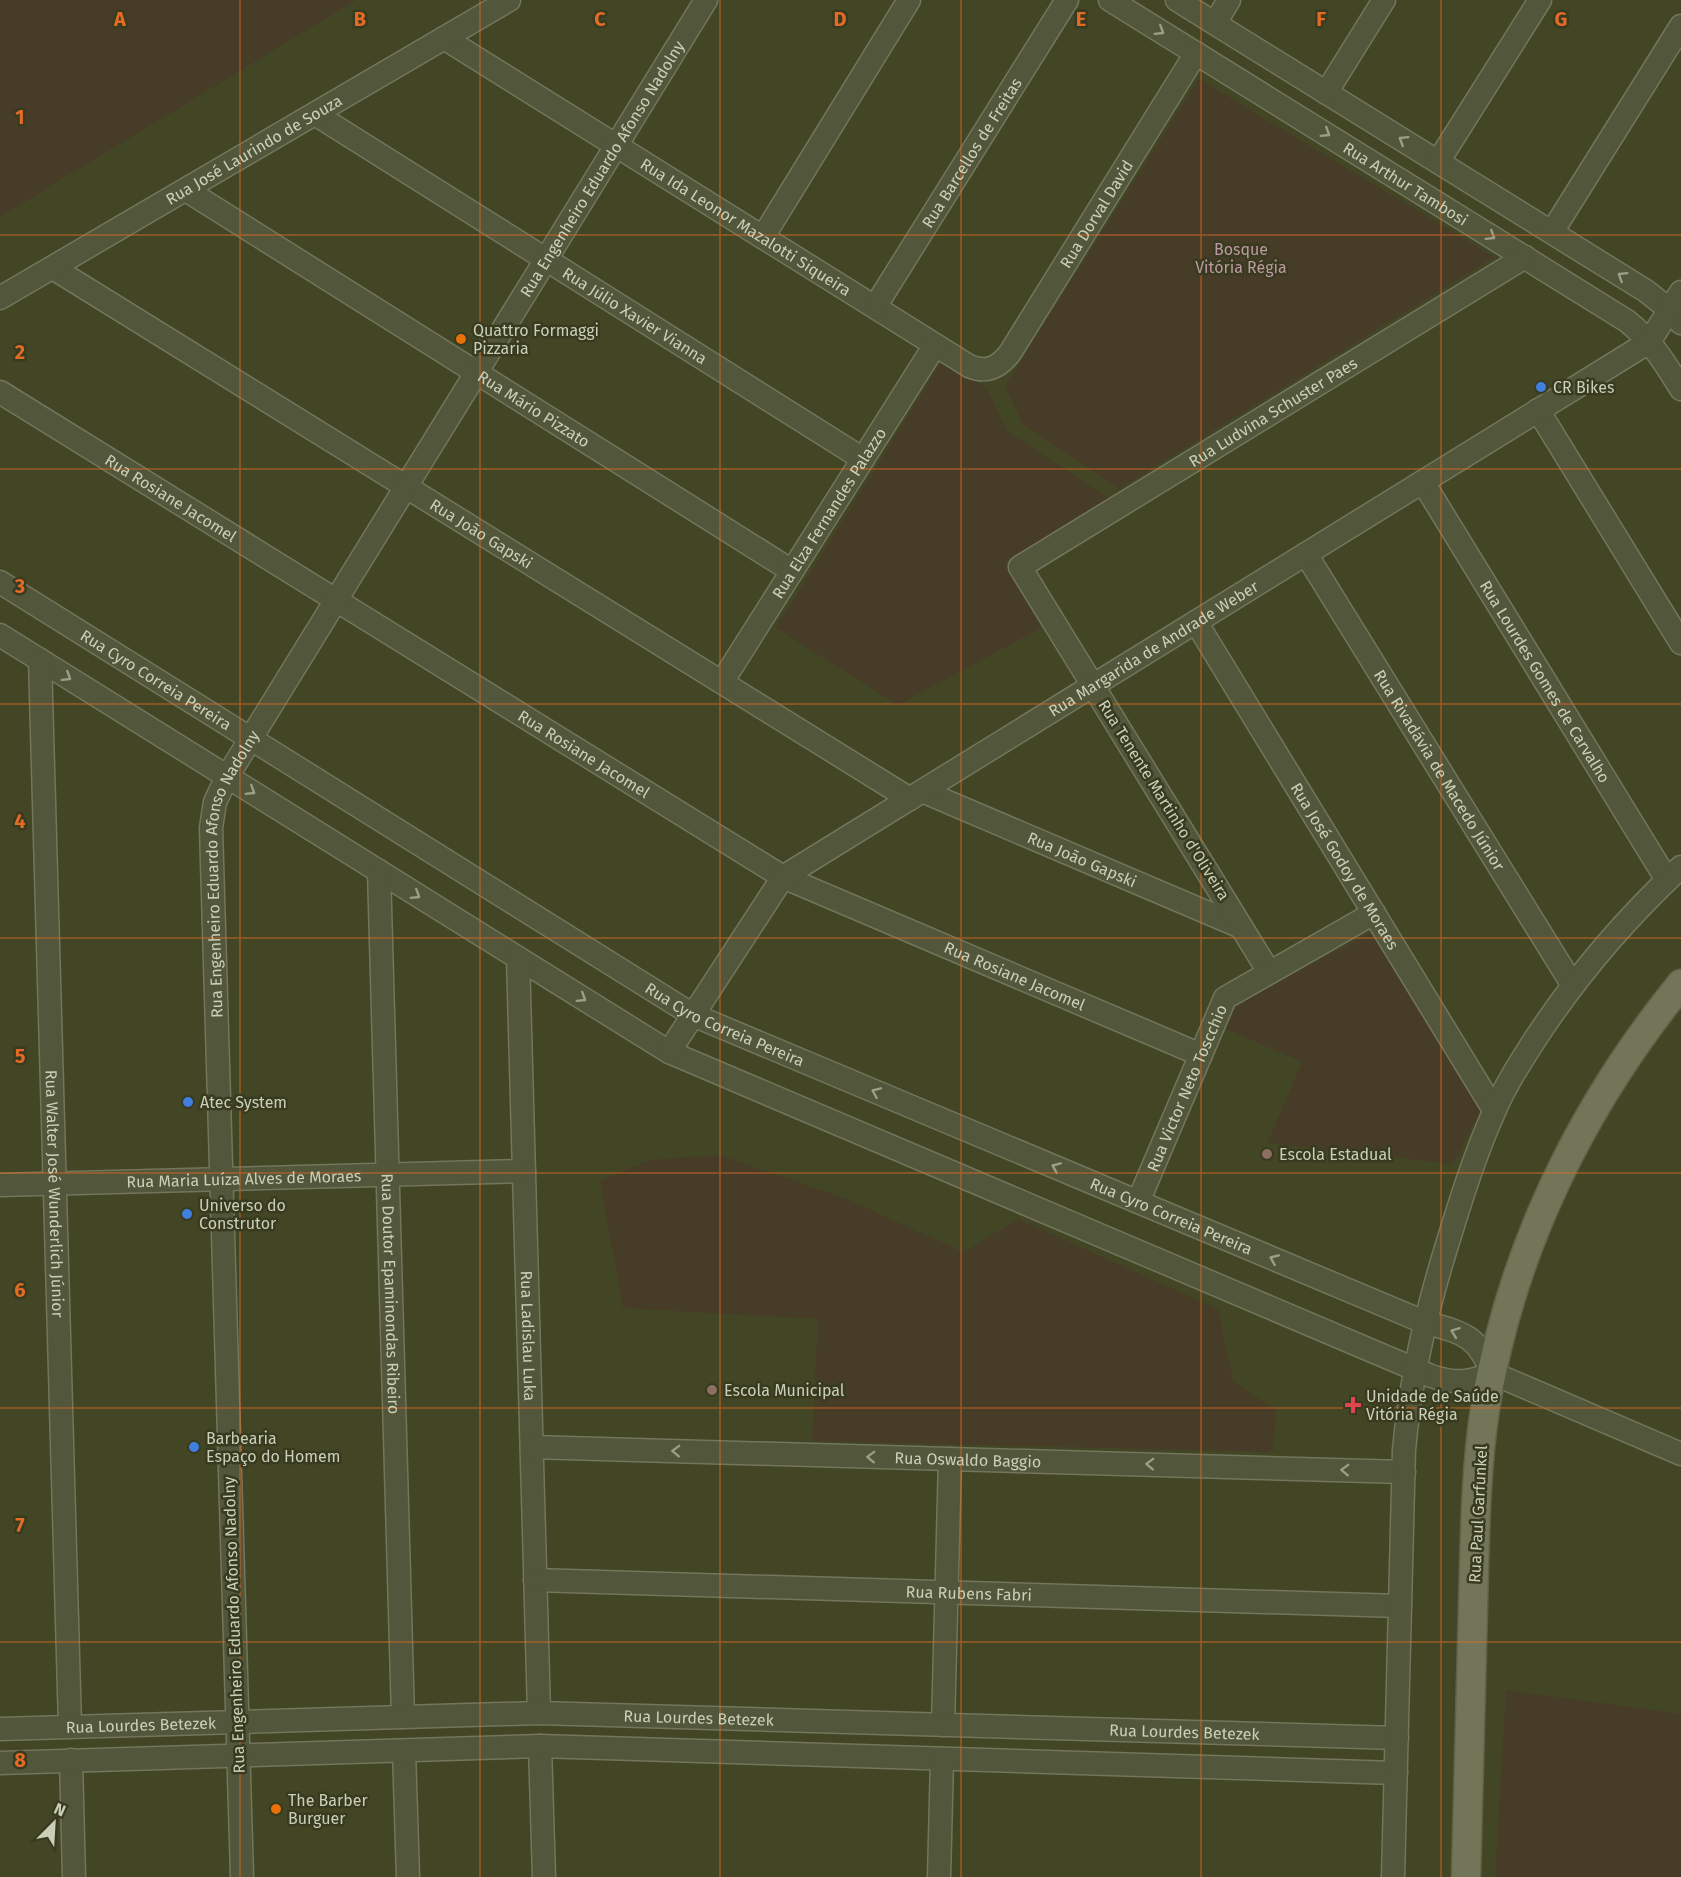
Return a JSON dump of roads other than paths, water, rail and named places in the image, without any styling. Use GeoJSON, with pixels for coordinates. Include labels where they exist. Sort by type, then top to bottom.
{"type":"FeatureCollection","features":[{"type":"Feature","properties":{"kind":"main road","name":"Rua Paul Garfunkel"},"geometry":{"type":"LineString","coordinates":[[1466,1877],[1477,1487],[1482,1432],[1492,1373],[1517,1276],[1567,1156],[1633,1047],[1681,984]]}},
{"type":"Feature","properties":{"kind":"street","name":"Rua José Laurindo de Souza"},"geometry":{"type":"LineString","coordinates":[[0,298],[509,0]]}},
{"type":"Feature","properties":{"kind":"street","name":"Rua Engenheiro Eduardo Afonso Nadolny"},"geometry":{"type":"LineString","coordinates":[[242,1877],[212,828],[215,802],[227,777],[706,0]]}},
{"type":"Feature","properties":{"kind":"street"},"geometry":{"type":"LineString","coordinates":[[763,237],[909,0]]}},
{"type":"Feature","properties":{"kind":"street","name":"Rua Barcellos de Freitas"},"geometry":{"type":"LineString","coordinates":[[875,307],[1067,0]]}},
{"type":"Feature","properties":{"kind":"street","name":"Rua Arthur Tambosi"},"geometry":{"type":"LineString","coordinates":[[1110,0],[1627,321],[1649,342],[1681,389]]}},
{"type":"Feature","properties":{"kind":"street"},"geometry":{"type":"LineString","coordinates":[[1177,0],[1677,308]]}},
{"type":"Feature","properties":{"kind":"street"},"geometry":{"type":"LineString","coordinates":[[1215,23],[1229,0]]}},
{"type":"Feature","properties":{"kind":"street"},"geometry":{"type":"LineString","coordinates":[[1326,93],[1384,0]]}},
{"type":"Feature","properties":{"kind":"street"},"geometry":{"type":"LineString","coordinates":[[1438,162],[1540,0]]}},
{"type":"Feature","properties":{"kind":"street"},"geometry":{"type":"LineString","coordinates":[[1551,232],[1681,26]]}},
{"type":"Feature","properties":{"kind":"street","name":"Rua Ida Leonor Mazalotti Siqueira"},"geometry":{"type":"LineString","coordinates":[[444,38],[969,366],[989,370]]}},
{"type":"Feature","properties":{"kind":"street","name":"Rua Dorval David"},"geometry":{"type":"LineString","coordinates":[[989,370],[1005,360],[1010,353],[1196,53]]}},
{"type":"Feature","properties":{"kind":"street","name":"Rua Júlio Xavier Vianna"},"geometry":{"type":"LineString","coordinates":[[315,114],[863,459]]}},
{"type":"Feature","properties":{"kind":"street","name":"Rua Mário Pizzato"},"geometry":{"type":"LineString","coordinates":[[186,190],[792,571]]}},
{"type":"Feature","properties":{"kind":"street","name":"Rua Ludvina Schuster Paes"},"geometry":{"type":"LineString","coordinates":[[1020,567],[1525,257]]}},
{"type":"Feature","properties":{"kind":"street","name":"Rua João Gapski"},"geometry":{"type":"LineString","coordinates":[[53,268],[722,682],[916,795],[1241,927]]}},
{"type":"Feature","properties":{"kind":"street","name":"Rua Margarida de Andrade Weber"},"geometry":{"type":"LineString","coordinates":[[669,1052],[783,877],[1649,342],[1677,308]]}},
{"type":"Feature","properties":{"kind":"street","name":"Rua Elza Fernandes Palazzo"},"geometry":{"type":"LineString","coordinates":[[722,682],[935,345]]}},
{"type":"Feature","properties":{"kind":"street","name":"Rua Rosiane Jacomel"},"geometry":{"type":"LineString","coordinates":[[0,392],[783,877],[1200,1055]]}},
{"type":"Feature","properties":{"kind":"street"},"geometry":{"type":"LineString","coordinates":[[1538,410],[1681,644]]}},
{"type":"Feature","properties":{"kind":"street","name":"Rua Lourdes Gomes de Carvalho"},"geometry":{"type":"LineString","coordinates":[[1423,482],[1674,874]]}},
{"type":"Feature","properties":{"kind":"street","name":"Rua Rivadávia de Macedo Júnior"},"geometry":{"type":"LineString","coordinates":[[1306,554],[1572,984]]}},
{"type":"Feature","properties":{"kind":"street","name":"Rua Tenente Martinho d'Oliveira"},"geometry":{"type":"LineString","coordinates":[[1020,567],[1269,972]]}},
{"type":"Feature","properties":{"kind":"street","name":"Rua Cyro Correia Pereira"},"geometry":{"type":"LineString","coordinates":[[0,582],[693,1015],[1424,1322],[1461,1333],[1476,1342],[1485,1354],[1492,1373]]}},
{"type":"Feature","properties":{"kind":"street","name":"Rua José Godoy de Moraes"},"geometry":{"type":"LineString","coordinates":[[1196,622],[1494,1110]]}},
{"type":"Feature","properties":{"kind":"street"},"geometry":{"type":"LineString","coordinates":[[0,635],[669,1052],[1414,1368],[1447,1381],[1463,1383],[1492,1373],[1681,1454]]}},
{"type":"Feature","properties":{"kind":"street","name":"Rua Walter José Wunderlich Júnior"},"geometry":{"type":"LineString","coordinates":[[40,660],[70,1727]]}},
{"type":"Feature","properties":{"kind":"street","name":"Rua Doutor Epaminondas Ribeiro"},"geometry":{"type":"LineString","coordinates":[[379,871],[403,1717]]}},
{"type":"Feature","properties":{"kind":"street"},"geometry":{"type":"LineString","coordinates":[[1393,1877],[1404,1472],[1407,1420],[1414,1368],[1424,1322],[1466,1184],[1494,1110],[1527,1051],[1572,984],[1602,948],[1674,874]]}},
{"type":"Feature","properties":{"kind":"street","name":"Rua Victor Neto Toscchio"},"geometry":{"type":"LineString","coordinates":[[1138,1202],[1225,998],[1374,913]]}},
{"type":"Feature","properties":{"kind":"street","name":"Rua Ladislau Luka"},"geometry":{"type":"LineString","coordinates":[[518,958],[539,1713]]}},
{"type":"Feature","properties":{"kind":"street","name":"Rua Maria Luíza Alves de Moraes"},"geometry":{"type":"LineString","coordinates":[[0,1185],[524,1171]]}},
{"type":"Feature","properties":{"kind":"street","name":"Rua Oswaldo Baggio"},"geometry":{"type":"LineString","coordinates":[[532,1448],[1404,1472]]}},
{"type":"Feature","properties":{"kind":"street"},"geometry":{"type":"LineString","coordinates":[[943,1725],[950,1459]]}},
{"type":"Feature","properties":{"kind":"street","name":"Rua Rubens Fabri"},"geometry":{"type":"LineString","coordinates":[[536,1580],[1400,1606]]}},
{"type":"Feature","properties":{"kind":"street","name":"Rua Lourdes Betezek"},"geometry":{"type":"LineString","coordinates":[[0,1729],[539,1713],[1396,1738]]}},
{"type":"Feature","properties":{"kind":"street"},"geometry":{"type":"LineString","coordinates":[[540,1746],[544,1877]]}},
{"type":"Feature","properties":{"kind":"street","name":"Rua Lourdes Betezek"},"geometry":{"type":"LineString","coordinates":[[0,1763],[540,1746],[1396,1773]]}},
{"type":"Feature","properties":{"kind":"street"},"geometry":{"type":"LineString","coordinates":[[404,1751],[408,1877]]}},
{"type":"Feature","properties":{"kind":"street"},"geometry":{"type":"LineString","coordinates":[[939,1877],[942,1759]]}},
{"type":"Feature","properties":{"kind":"street"},"geometry":{"type":"LineString","coordinates":[[71,1760],[74,1877]]}},
{"type":"Feature","properties":{"kind":"place","name":"Quattro Formaggi Pizzaria"},"geometry":{"type":"Point","coordinates":[461,339]}},
{"type":"Feature","properties":{"kind":"place","name":"CR Bikes"},"geometry":{"type":"Point","coordinates":[1541,387]}},
{"type":"Feature","properties":{"kind":"place","name":"Atec System"},"geometry":{"type":"Point","coordinates":[188,1102]}},
{"type":"Feature","properties":{"kind":"place","name":"Escola Estadual"},"geometry":{"type":"Point","coordinates":[1267,1154]}},
{"type":"Feature","properties":{"kind":"place","name":"Universo do Construtor"},"geometry":{"type":"Point","coordinates":[187,1214]}},
{"type":"Feature","properties":{"kind":"place","name":"Escola Municipal"},"geometry":{"type":"Point","coordinates":[712,1390]}},
{"type":"Feature","properties":{"kind":"place","name":"Unidade de Saúde Vitória Régia"},"geometry":{"type":"Point","coordinates":[1353,1405]}},
{"type":"Feature","properties":{"kind":"place","name":"Barbearia Espaço do Homem"},"geometry":{"type":"Point","coordinates":[194,1447]}},
{"type":"Feature","properties":{"kind":"place","name":"The Barber Burguer"},"geometry":{"type":"Point","coordinates":[276,1809]}},
{"type":"Feature","properties":{"kind":"park label","name":"Bosque Vitória Régia"},"geometry":{"type":"Point","coordinates":[1241,258]}}]}
